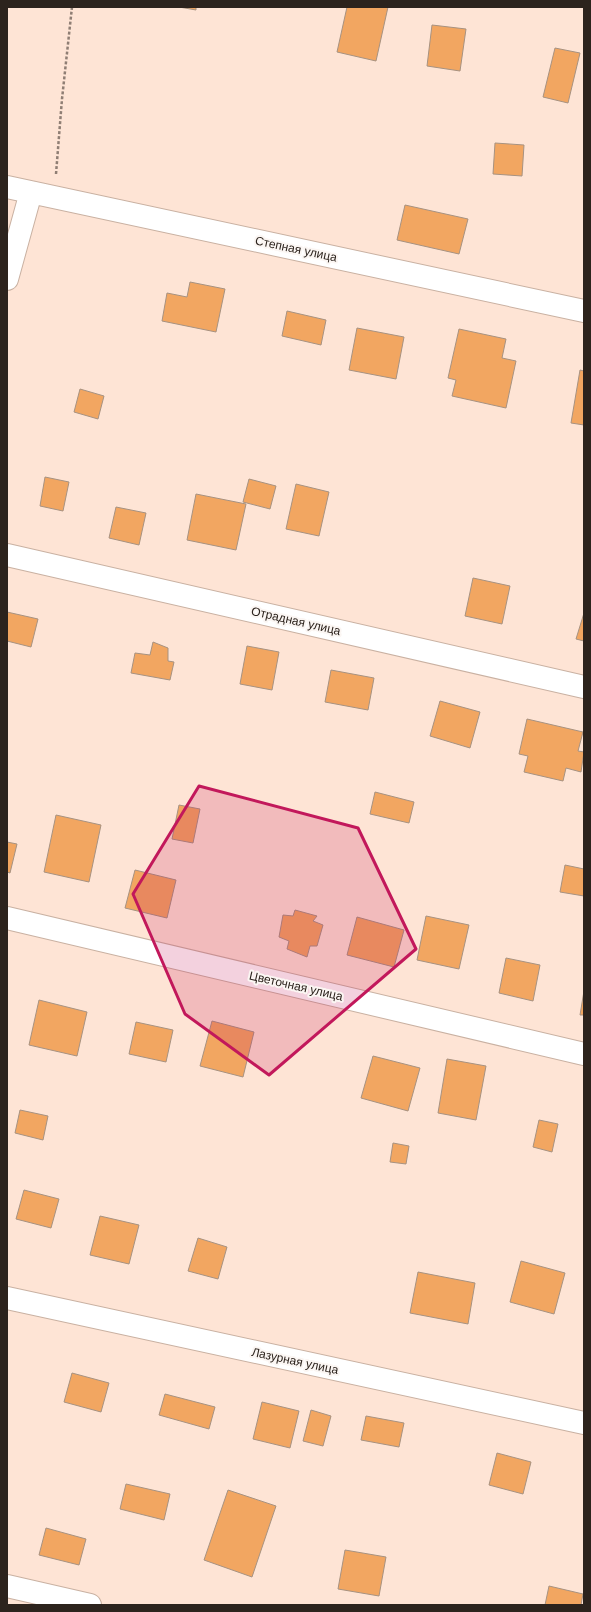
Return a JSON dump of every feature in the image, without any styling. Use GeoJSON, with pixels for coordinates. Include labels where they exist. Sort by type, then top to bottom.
{"type":"FeatureCollection","features":[{"type":"Feature","properties":{"kind":"street","name":"Степная улица"},"geometry":{"type":"LineString","coordinates":[[7,187],[584,312]]}},
{"type":"Feature","properties":{"kind":"street"},"geometry":{"type":"LineString","coordinates":[[7,279],[32,192]]}},
{"type":"Feature","properties":{"kind":"street","name":"Отрадная улица"},"geometry":{"type":"LineString","coordinates":[[7,555],[584,687]]}},
{"type":"Feature","properties":{"kind":"street","name":"Цветочная улица"},"geometry":{"type":"LineString","coordinates":[[7,918],[584,1054]]}},
{"type":"Feature","properties":{"kind":"street","name":"Лазурная улица"},"geometry":{"type":"LineString","coordinates":[[7,1298],[584,1423]]}},
{"type":"Feature","properties":{"kind":"street"},"geometry":{"type":"LineString","coordinates":[[7,1586],[90,1605]]}},
{"type":"Feature","properties":{"kind":"path"},"geometry":{"type":"LineString","coordinates":[[54,197],[62,99],[72,7]]}},
{"type":"Feature","properties":{"kind":"highlighted area"},"geometry":{"type":"Polygon","coordinates":[[[199,786],[358,828],[416,949],[269,1075],[185,1014],[133,894],[199,786]]]}},
{"type":"Feature","properties":{"kind":"building"},"geometry":{"type":"Polygon","coordinates":[[[179,7],[196,7],[196,10],[179,7]]]}},
{"type":"Feature","properties":{"kind":"building"},"geometry":{"type":"Polygon","coordinates":[[[347,7],[388,7],[376,61],[337,52],[347,7]]]}},
{"type":"Feature","properties":{"kind":"building"},"geometry":{"type":"Polygon","coordinates":[[[432,25],[466,29],[460,71],[427,66],[432,25]]]}},
{"type":"Feature","properties":{"kind":"building"},"geometry":{"type":"Polygon","coordinates":[[[555,48],[580,53],[568,103],[543,97],[555,48]]]}},
{"type":"Feature","properties":{"kind":"building"},"geometry":{"type":"Polygon","coordinates":[[[495,143],[524,145],[522,176],[493,174],[495,143]]]}},
{"type":"Feature","properties":{"kind":"building"},"geometry":{"type":"Polygon","coordinates":[[[405,205],[468,219],[459,254],[397,240],[405,205]]]}},
{"type":"Feature","properties":{"kind":"building"},"geometry":{"type":"Polygon","coordinates":[[[190,282],[225,289],[216,332],[162,321],[167,293],[187,297],[190,282]]]}},
{"type":"Feature","properties":{"kind":"building"},"geometry":{"type":"Polygon","coordinates":[[[287,311],[326,320],[321,345],[282,336],[287,311]]]}},
{"type":"Feature","properties":{"kind":"building"},"geometry":{"type":"Polygon","coordinates":[[[357,328],[404,337],[396,379],[349,370],[357,328]]]}},
{"type":"Feature","properties":{"kind":"building"},"geometry":{"type":"Polygon","coordinates":[[[459,329],[506,339],[502,358],[516,361],[506,408],[452,396],[456,380],[448,378],[459,329]]]}},
{"type":"Feature","properties":{"kind":"building"},"geometry":{"type":"Polygon","coordinates":[[[580,370],[584,371],[584,425],[571,423],[580,370]]]}},
{"type":"Feature","properties":{"kind":"building"},"geometry":{"type":"Polygon","coordinates":[[[80,389],[104,396],[98,419],[74,412],[80,389]]]}},
{"type":"Feature","properties":{"kind":"building"},"geometry":{"type":"Polygon","coordinates":[[[45,477],[69,482],[63,511],[40,506],[45,477]]]}},
{"type":"Feature","properties":{"kind":"building"},"geometry":{"type":"Polygon","coordinates":[[[249,479],[276,486],[270,509],[243,502],[249,479]]]}},
{"type":"Feature","properties":{"kind":"building"},"geometry":{"type":"Polygon","coordinates":[[[296,484],[329,492],[319,536],[286,529],[296,484]]]}},
{"type":"Feature","properties":{"kind":"building"},"geometry":{"type":"Polygon","coordinates":[[[196,494],[246,504],[236,550],[187,540],[196,494]]]}},
{"type":"Feature","properties":{"kind":"building"},"geometry":{"type":"Polygon","coordinates":[[[116,507],[146,513],[139,545],[109,538],[116,507]]]}},
{"type":"Feature","properties":{"kind":"building"},"geometry":{"type":"Polygon","coordinates":[[[473,578],[510,586],[502,624],[465,616],[473,578]]]}},
{"type":"Feature","properties":{"kind":"building"},"geometry":{"type":"Polygon","coordinates":[[[7,612],[38,619],[31,647],[7,641],[7,612]]]}},
{"type":"Feature","properties":{"kind":"building"},"geometry":{"type":"Polygon","coordinates":[[[584,613],[584,641],[576,639],[584,613]]]}},
{"type":"Feature","properties":{"kind":"building"},"geometry":{"type":"Polygon","coordinates":[[[153,642],[168,648],[168,661],[174,662],[170,680],[131,673],[135,653],[150,655],[153,642]]]}},
{"type":"Feature","properties":{"kind":"building"},"geometry":{"type":"Polygon","coordinates":[[[247,646],[279,652],[272,690],[240,684],[247,646]]]}},
{"type":"Feature","properties":{"kind":"building"},"geometry":{"type":"Polygon","coordinates":[[[331,670],[374,678],[368,710],[325,702],[331,670]]]}},
{"type":"Feature","properties":{"kind":"building"},"geometry":{"type":"Polygon","coordinates":[[[440,701],[480,712],[470,748],[430,736],[440,701]]]}},
{"type":"Feature","properties":{"kind":"building"},"geometry":{"type":"Polygon","coordinates":[[[527,719],[583,732],[578,751],[584,752],[581,772],[566,768],[563,781],[524,772],[528,756],[519,754],[527,719]]]}},
{"type":"Feature","properties":{"kind":"building"},"geometry":{"type":"Polygon","coordinates":[[[375,792],[414,802],[409,823],[370,814],[375,792]]]}},
{"type":"Feature","properties":{"kind":"building"},"geometry":{"type":"Polygon","coordinates":[[[179,805],[200,809],[193,843],[172,839],[179,805]]]}},
{"type":"Feature","properties":{"kind":"building"},"geometry":{"type":"Polygon","coordinates":[[[56,815],[101,825],[89,882],[44,872],[56,815]]]}},
{"type":"Feature","properties":{"kind":"building"},"geometry":{"type":"Polygon","coordinates":[[[7,842],[17,844],[10,873],[7,872],[7,842]]]}},
{"type":"Feature","properties":{"kind":"building"},"geometry":{"type":"Polygon","coordinates":[[[565,865],[584,869],[584,896],[560,892],[565,865]]]}},
{"type":"Feature","properties":{"kind":"building"},"geometry":{"type":"Polygon","coordinates":[[[135,870],[176,880],[167,918],[125,908],[135,870]]]}},
{"type":"Feature","properties":{"kind":"building"},"geometry":{"type":"Polygon","coordinates":[[[295,910],[317,916],[313,921],[323,925],[317,946],[310,946],[307,957],[287,949],[289,941],[279,937],[283,915],[293,916],[295,910]]]}},
{"type":"Feature","properties":{"kind":"building"},"geometry":{"type":"Polygon","coordinates":[[[426,916],[469,925],[459,969],[417,960],[426,916]]]}},
{"type":"Feature","properties":{"kind":"building"},"geometry":{"type":"Polygon","coordinates":[[[357,917],[404,930],[394,967],[347,955],[357,917]]]}},
{"type":"Feature","properties":{"kind":"building"},"geometry":{"type":"Polygon","coordinates":[[[506,958],[540,965],[533,1001],[499,993],[506,958]]]}},
{"type":"Feature","properties":{"kind":"building"},"geometry":{"type":"Polygon","coordinates":[[[584,991],[584,1015],[580,1015],[584,991]]]}},
{"type":"Feature","properties":{"kind":"building"},"geometry":{"type":"Polygon","coordinates":[[[39,1000],[87,1012],[77,1056],[29,1045],[39,1000]]]}},
{"type":"Feature","properties":{"kind":"building"},"geometry":{"type":"Polygon","coordinates":[[[212,1021],[254,1032],[243,1077],[200,1066],[212,1021]]]}},
{"type":"Feature","properties":{"kind":"building"},"geometry":{"type":"Polygon","coordinates":[[[136,1022],[173,1030],[166,1062],[129,1054],[136,1022]]]}},
{"type":"Feature","properties":{"kind":"building"},"geometry":{"type":"Polygon","coordinates":[[[373,1056],[420,1068],[408,1111],[361,1098],[373,1056]]]}},
{"type":"Feature","properties":{"kind":"building"},"geometry":{"type":"Polygon","coordinates":[[[447,1059],[486,1066],[476,1120],[438,1113],[447,1059]]]}},
{"type":"Feature","properties":{"kind":"building"},"geometry":{"type":"Polygon","coordinates":[[[20,1110],[48,1116],[43,1140],[15,1133],[20,1110]]]}},
{"type":"Feature","properties":{"kind":"building"},"geometry":{"type":"Polygon","coordinates":[[[539,1120],[558,1124],[552,1152],[533,1147],[539,1120]]]}},
{"type":"Feature","properties":{"kind":"building"},"geometry":{"type":"Polygon","coordinates":[[[393,1143],[409,1146],[406,1164],[390,1162],[393,1143]]]}},
{"type":"Feature","properties":{"kind":"building"},"geometry":{"type":"Polygon","coordinates":[[[24,1190],[59,1199],[51,1228],[16,1219],[24,1190]]]}},
{"type":"Feature","properties":{"kind":"building"},"geometry":{"type":"Polygon","coordinates":[[[100,1216],[139,1225],[129,1264],[90,1255],[100,1216]]]}},
{"type":"Feature","properties":{"kind":"building"},"geometry":{"type":"Polygon","coordinates":[[[198,1238],[227,1247],[218,1279],[188,1271],[198,1238]]]}},
{"type":"Feature","properties":{"kind":"building"},"geometry":{"type":"Polygon","coordinates":[[[521,1261],[565,1273],[554,1314],[510,1302],[521,1261]]]}},
{"type":"Feature","properties":{"kind":"building"},"geometry":{"type":"Polygon","coordinates":[[[418,1272],[475,1283],[468,1324],[410,1313],[418,1272]]]}},
{"type":"Feature","properties":{"kind":"building"},"geometry":{"type":"Polygon","coordinates":[[[72,1373],[109,1383],[101,1412],[64,1402],[72,1373]]]}},
{"type":"Feature","properties":{"kind":"building"},"geometry":{"type":"Polygon","coordinates":[[[165,1394],[215,1407],[209,1429],[159,1415],[165,1394]]]}},
{"type":"Feature","properties":{"kind":"building"},"geometry":{"type":"Polygon","coordinates":[[[262,1402],[299,1411],[290,1448],[253,1439],[262,1402]]]}},
{"type":"Feature","properties":{"kind":"building"},"geometry":{"type":"Polygon","coordinates":[[[311,1410],[331,1416],[323,1446],[303,1441],[311,1410]]]}},
{"type":"Feature","properties":{"kind":"building"},"geometry":{"type":"Polygon","coordinates":[[[366,1416],[404,1423],[399,1447],[361,1440],[366,1416]]]}},
{"type":"Feature","properties":{"kind":"building"},"geometry":{"type":"Polygon","coordinates":[[[497,1453],[531,1462],[523,1494],[489,1485],[497,1453]]]}},
{"type":"Feature","properties":{"kind":"building"},"geometry":{"type":"Polygon","coordinates":[[[126,1484],[170,1494],[164,1520],[120,1509],[126,1484]]]}},
{"type":"Feature","properties":{"kind":"building"},"geometry":{"type":"Polygon","coordinates":[[[228,1490],[276,1506],[252,1577],[204,1560],[228,1490]]]}},
{"type":"Feature","properties":{"kind":"building"},"geometry":{"type":"Polygon","coordinates":[[[46,1528],[86,1539],[79,1565],[39,1555],[46,1528]]]}},
{"type":"Feature","properties":{"kind":"building"},"geometry":{"type":"Polygon","coordinates":[[[345,1550],[386,1557],[379,1596],[338,1589],[345,1550]]]}},
{"type":"Feature","properties":{"kind":"building"},"geometry":{"type":"Polygon","coordinates":[[[549,1586],[583,1594],[581,1605],[545,1605],[549,1586]]]}}]}
